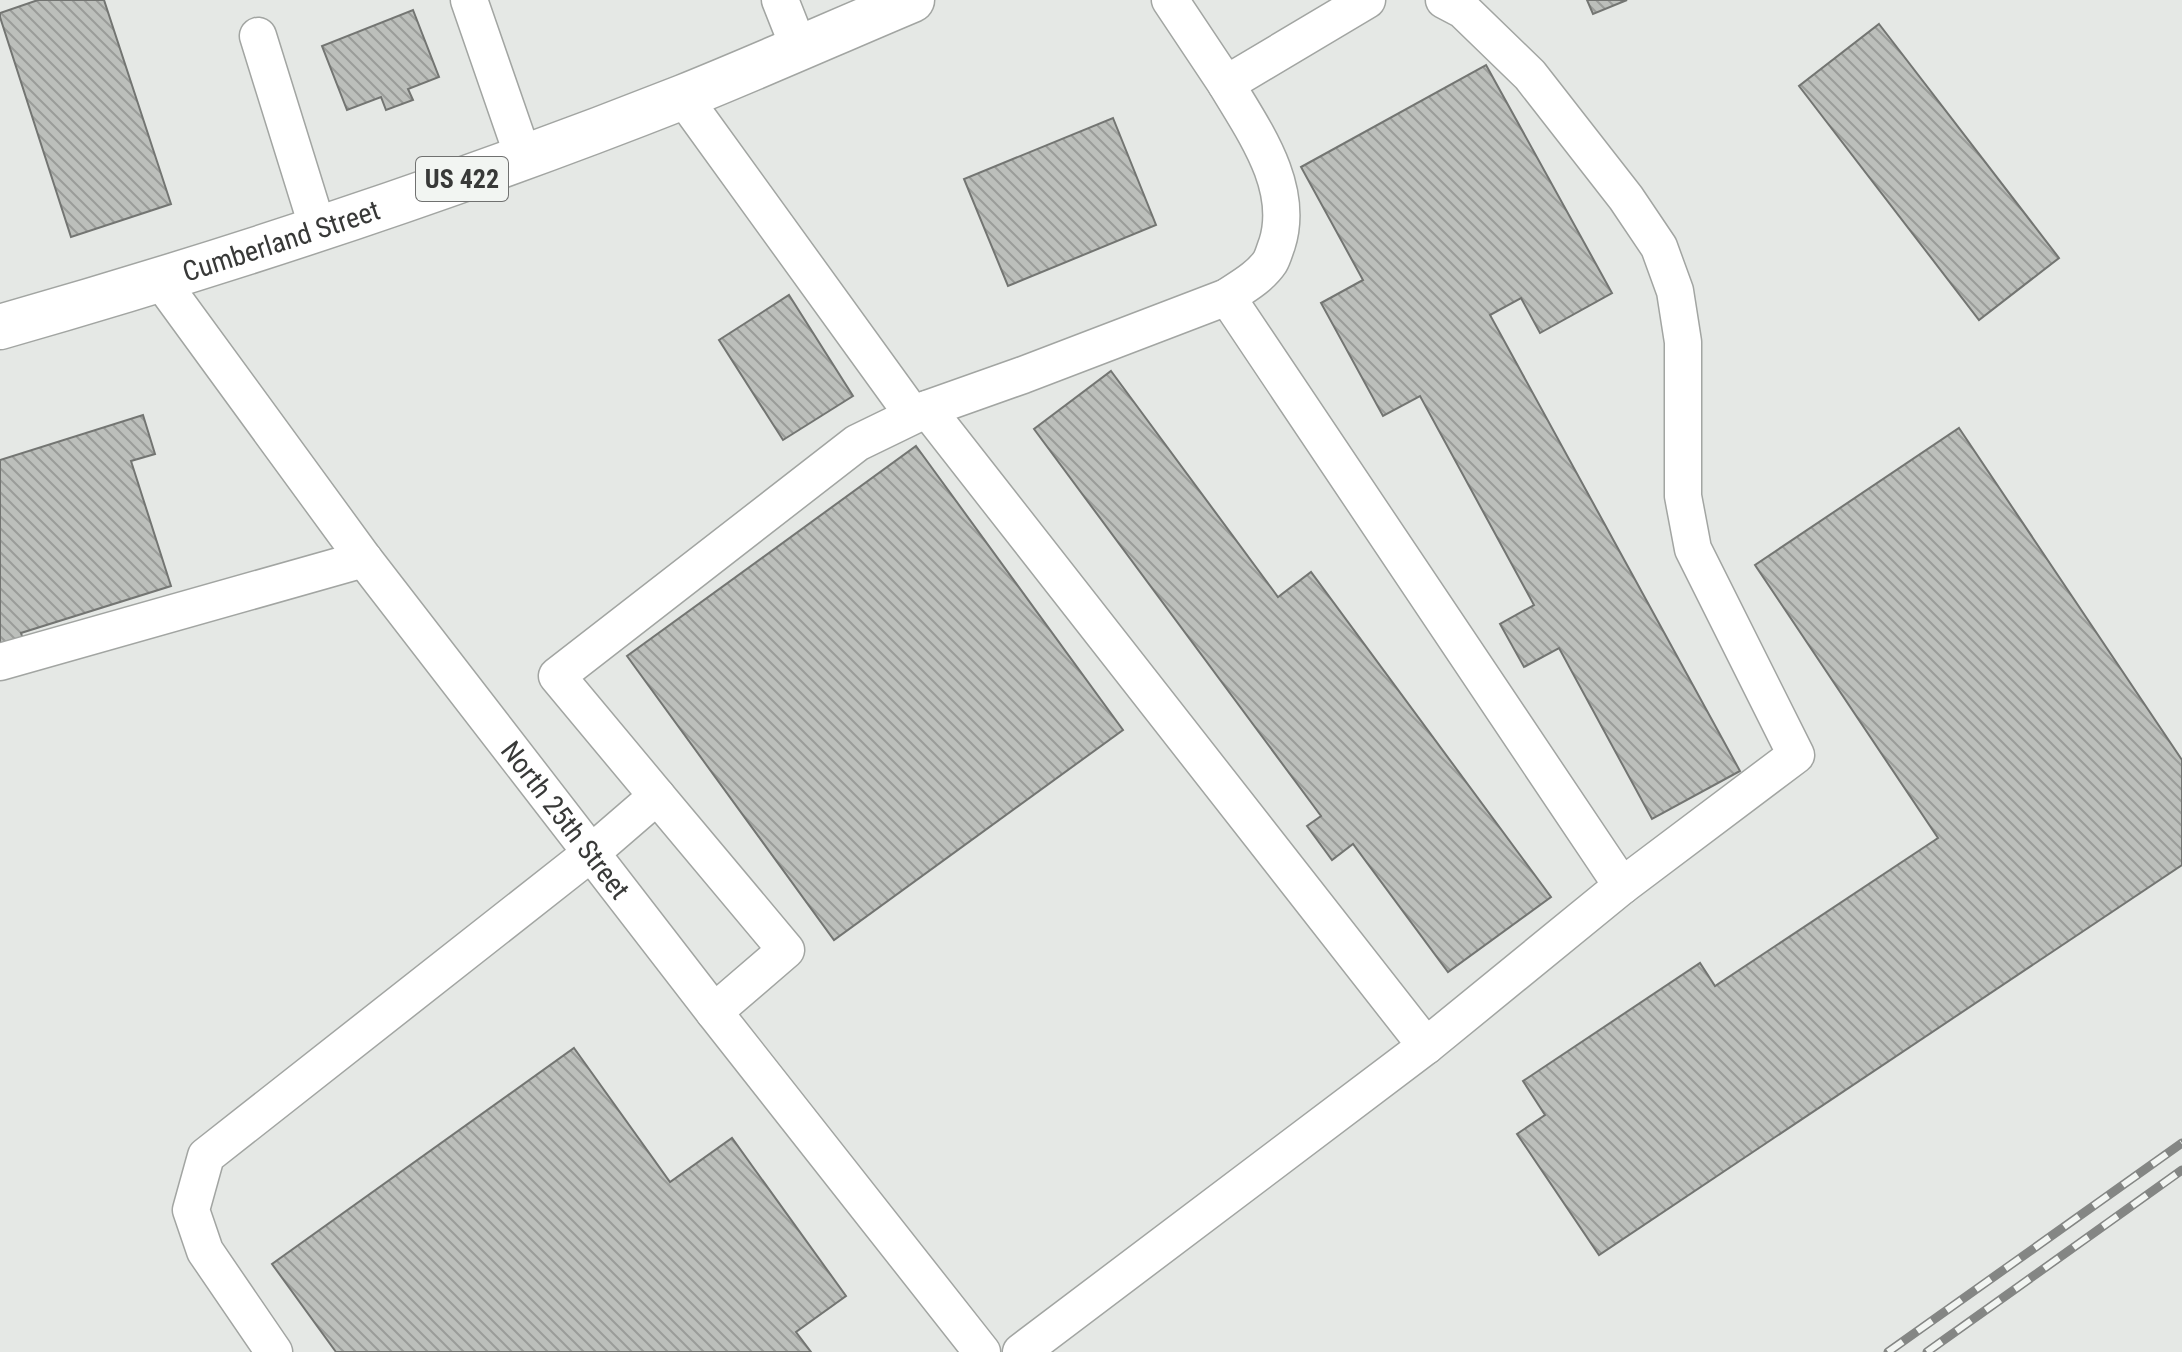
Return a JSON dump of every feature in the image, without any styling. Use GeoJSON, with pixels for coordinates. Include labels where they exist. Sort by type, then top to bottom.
{"type":"FeatureCollection","features":[{"type":"Feature","properties":{"kind":"highway","name":"Cumberland Street"},"geometry":{"type":"LineString","coordinates":[[0,327],[161,281],[523,156],[683,97],[912,0]]}},
{"type":"Feature","properties":{"kind":"street"},"geometry":{"type":"LineString","coordinates":[[469,0],[523,156]]}},
{"type":"Feature","properties":{"kind":"street"},"geometry":{"type":"LineString","coordinates":[[780,0],[799,48]]}},
{"type":"Feature","properties":{"kind":"street"},"geometry":{"type":"LineString","coordinates":[[714,1012],[786,950],[557,676],[857,443],[920,412],[1227,297],[1271,261],[1283,224],[1278,186],[1261,144],[1226,84],[1170,0]]}},
{"type":"Feature","properties":{"kind":"street"},"geometry":{"type":"LineString","coordinates":[[1226,84],[1367,0]]}},
{"type":"Feature","properties":{"kind":"street"},"geometry":{"type":"LineString","coordinates":[[1021,1352],[1426,1046],[1622,886],[1796,755],[1693,549],[1683,496],[1683,342],[1675,291],[1659,247],[1626,198],[1530,75],[1463,10],[1444,0]]}},
{"type":"Feature","properties":{"kind":"street"},"geometry":{"type":"LineString","coordinates":[[258,36],[318,229]]}},
{"type":"Feature","properties":{"kind":"street"},"geometry":{"type":"LineString","coordinates":[[683,97],[920,412],[1426,1046]]}},
{"type":"Feature","properties":{"kind":"street","name":"North 25th Street"},"geometry":{"type":"LineString","coordinates":[[161,281],[364,559],[982,1352]]}},
{"type":"Feature","properties":{"kind":"street"},"geometry":{"type":"LineString","coordinates":[[1227,297],[1622,886]]}},
{"type":"Feature","properties":{"kind":"street"},"geometry":{"type":"LineString","coordinates":[[0,662],[364,559]]}},
{"type":"Feature","properties":{"kind":"street"},"geometry":{"type":"LineString","coordinates":[[274,1352],[205,1251],[191,1210],[206,1156],[591,853],[657,796]]}},
{"type":"Feature","properties":{"kind":"building"},"geometry":{"type":"Polygon","coordinates":[[[38,0],[104,0],[171,204],[71,237],[0,17],[0,13],[38,0]]]}},
{"type":"Feature","properties":{"kind":"building"},"geometry":{"type":"Polygon","coordinates":[[[1587,0],[1627,0],[1593,14],[1587,0]]]}},
{"type":"Feature","properties":{"kind":"building"},"geometry":{"type":"Polygon","coordinates":[[[413,10],[439,77],[408,89],[413,100],[386,110],[381,97],[347,110],[322,46],[413,10]]]}},
{"type":"Feature","properties":{"kind":"building"},"geometry":{"type":"Polygon","coordinates":[[[1879,24],[2059,258],[1979,320],[1799,86],[1879,24]]]}},
{"type":"Feature","properties":{"kind":"building"},"geometry":{"type":"Polygon","coordinates":[[[1486,65],[1612,293],[1540,333],[1521,298],[1490,315],[1740,771],[1652,819],[1559,648],[1524,667],[1500,624],[1534,605],[1420,396],[1383,416],[1321,303],[1363,280],[1301,167],[1486,65]]]}},
{"type":"Feature","properties":{"kind":"building"},"geometry":{"type":"Polygon","coordinates":[[[1113,118],[1156,225],[1008,286],[964,179],[1113,118]]]}},
{"type":"Feature","properties":{"kind":"building"},"geometry":{"type":"Polygon","coordinates":[[[789,295],[853,396],[783,440],[719,340],[789,295]]]}},
{"type":"Feature","properties":{"kind":"building"},"geometry":{"type":"Polygon","coordinates":[[[1111,371],[1278,597],[1311,572],[1551,897],[1448,972],[1353,844],[1332,860],[1307,826],[1321,816],[1034,429],[1111,371]]]}},
{"type":"Feature","properties":{"kind":"building"},"geometry":{"type":"Polygon","coordinates":[[[143,415],[155,454],[131,461],[171,586],[21,633],[26,648],[0,656],[0,460],[143,415]]]}},
{"type":"Feature","properties":{"kind":"building"},"geometry":{"type":"Polygon","coordinates":[[[1959,428],[2182,760],[2182,865],[1599,1255],[1517,1134],[1545,1115],[1523,1081],[1700,963],[1715,986],[1938,838],[1755,565],[1959,428]]]}},
{"type":"Feature","properties":{"kind":"building"},"geometry":{"type":"Polygon","coordinates":[[[916,446],[1123,730],[834,940],[627,656],[916,446]]]}},
{"type":"Feature","properties":{"kind":"building"},"geometry":{"type":"Polygon","coordinates":[[[574,1048],[670,1182],[732,1138],[846,1296],[796,1332],[811,1352],[336,1352],[272,1264],[574,1048]]]}},
{"type":"Feature","properties":{"kind":"railway"},"geometry":{"type":"LineString","coordinates":[[1888,1352],[2182,1143]]}},
{"type":"Feature","properties":{"kind":"railway"},"geometry":{"type":"LineString","coordinates":[[1927,1352],[2182,1170]]}}]}
